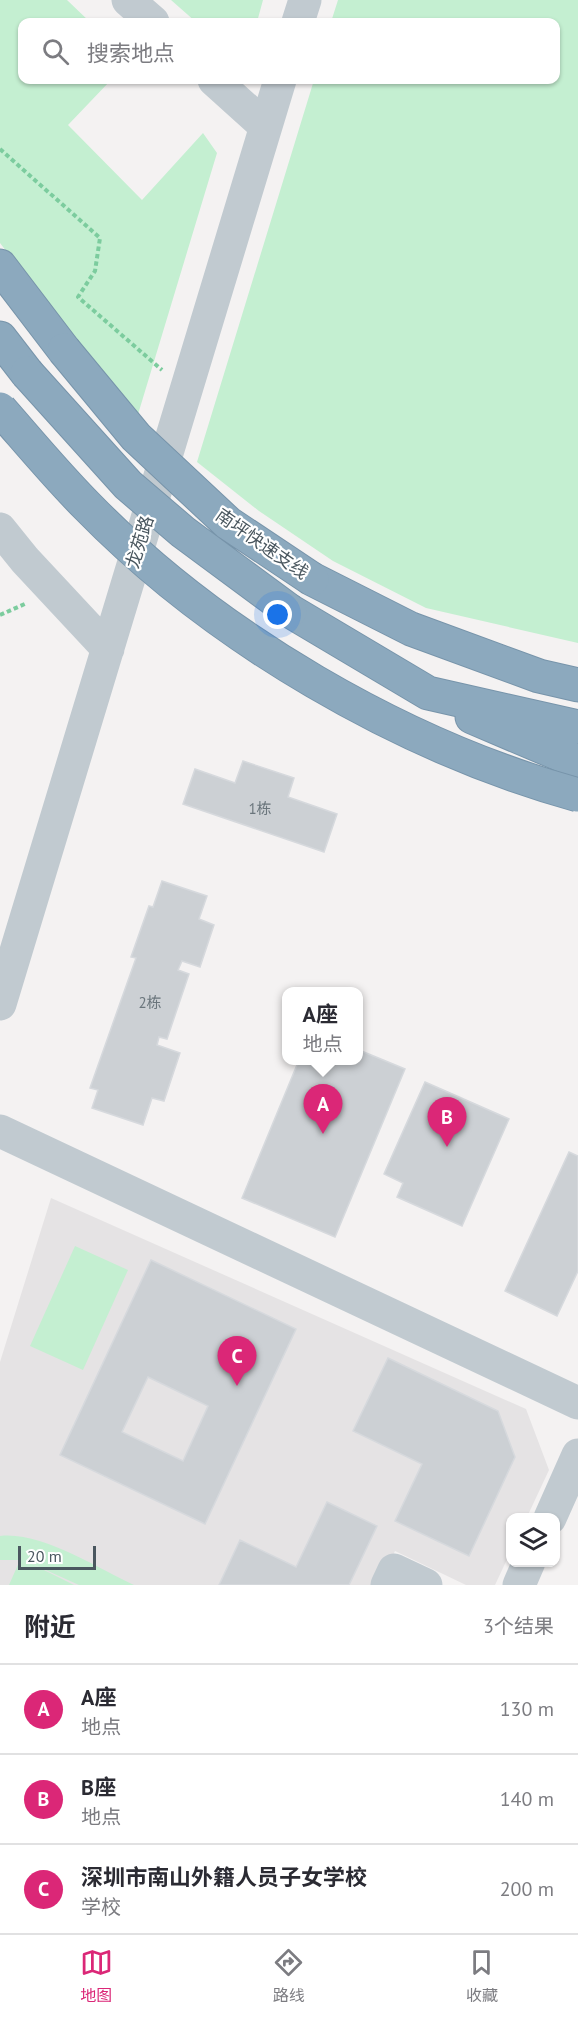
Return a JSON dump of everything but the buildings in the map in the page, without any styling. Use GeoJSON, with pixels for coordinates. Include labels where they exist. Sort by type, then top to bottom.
{"type":"FeatureCollection","features":[{"type":"Feature","properties":{"kind":"highway","name":"南坪快速支线"},"geometry":{"type":"LineString","coordinates":[[0,266],[64,350],[136,437],[228,523],[312,579],[411,629],[539,676],[578,685]]}},
{"type":"Feature","properties":{"kind":"highway","name":"南坪快速支线"},"geometry":{"type":"LineString","coordinates":[[0,338],[27,373],[128,485],[183,532],[290,611],[428,693],[578,727]]}},
{"type":"Feature","properties":{"kind":"highway"},"geometry":{"type":"LineString","coordinates":[[0,409],[88,508],[203,608],[260,647],[344,700],[405,729],[509,772],[578,795]]}},
{"type":"Feature","properties":{"kind":"highway"},"geometry":{"type":"LineString","coordinates":[[539,676],[578,679]]}},
{"type":"Feature","properties":{"kind":"highway"},"geometry":{"type":"LineString","coordinates":[[428,693],[490,726],[578,762]]}},
{"type":"Feature","properties":{"kind":"street"},"geometry":{"type":"LineString","coordinates":[[128,0],[148,18]]}},
{"type":"Feature","properties":{"kind":"street"},"geometry":{"type":"LineString","coordinates":[[299,18],[305,0]]}},
{"type":"Feature","properties":{"kind":"street"},"geometry":{"type":"LineString","coordinates":[[218,84],[265,126]]}},
{"type":"Feature","properties":{"kind":"street","name":"龙苑路"},"geometry":{"type":"LineString","coordinates":[[0,1004],[279,84]]}},
{"type":"Feature","properties":{"kind":"street"},"geometry":{"type":"LineString","coordinates":[[0,529],[25,560],[108,649]]}},
{"type":"Feature","properties":{"kind":"street"},"geometry":{"type":"LineString","coordinates":[[0,1131],[578,1402]]}},
{"type":"Feature","properties":{"kind":"street"},"geometry":{"type":"LineString","coordinates":[[552,1513],[578,1455]]}},
{"type":"Feature","properties":{"kind":"street"},"geometry":{"type":"LineString","coordinates":[[519,1585],[527,1567]]}},
{"type":"Feature","properties":{"kind":"street"},"geometry":{"type":"LineString","coordinates":[[387,1585],[394,1570],[426,1585]]}},
{"type":"Feature","properties":{"kind":"path"},"geometry":{"type":"LineString","coordinates":[[0,149],[100,238],[95,271],[78,297],[166,373]]}},
{"type":"Feature","properties":{"kind":"shaded area"},"geometry":{"type":"Polygon","coordinates":[[[51,1198],[526,1409],[549,1470],[529,1513],[506,1513],[506,1562],[495,1585],[466,1585],[395,1551],[378,1585],[0,1585],[0,1362],[51,1198]]]}},
{"type":"Feature","properties":{"kind":"green space"},"geometry":{"type":"Polygon","coordinates":[[[0,0],[67,0],[86,18],[18,18],[18,84],[107,84],[68,125],[142,200],[203,133],[217,153],[136,421],[0,243],[0,0]]]}},
{"type":"Feature","properties":{"kind":"green space"},"geometry":{"type":"Polygon","coordinates":[[[171,0],[263,0],[258,18],[191,18],[171,0]]]}},
{"type":"Feature","properties":{"kind":"green space"},"geometry":{"type":"Polygon","coordinates":[[[338,0],[578,0],[578,643],[426,608],[333,561],[259,511],[197,462],[313,84],[560,84],[560,18],[332,18],[338,0]]]}},
{"type":"Feature","properties":{"kind":"green space"},"geometry":{"type":"Polygon","coordinates":[[[75,1246],[128,1270],[83,1370],[30,1346],[75,1246]]]}},
{"type":"Feature","properties":{"kind":"green space"},"geometry":{"type":"Polygon","coordinates":[[[0,1536],[33,1539],[51,1545],[134,1585],[79,1585],[28,1562],[74,1585],[9,1585],[20,1560],[0,1560],[0,1536]]]}},
{"type":"Feature","properties":{"kind":"place","name":"A座"},"geometry":{"type":"Point","coordinates":[323,1134]}},
{"type":"Feature","properties":{"kind":"place","name":"B座"},"geometry":{"type":"Point","coordinates":[447,1147]}},
{"type":"Feature","properties":{"kind":"place","name":"深圳市南山外籍人员子女学校"},"geometry":{"type":"Point","coordinates":[237,1386]}}]}
